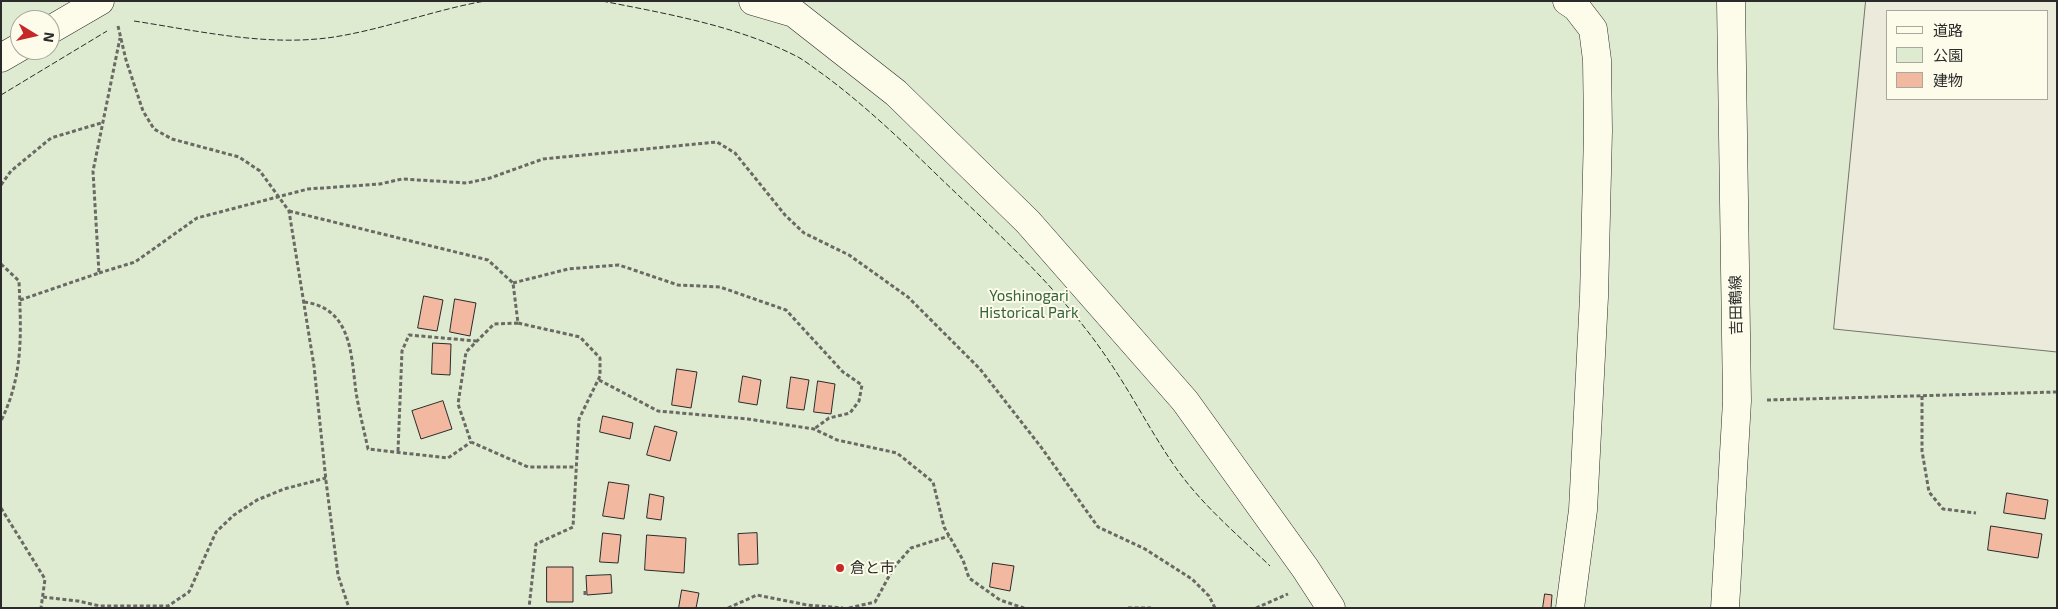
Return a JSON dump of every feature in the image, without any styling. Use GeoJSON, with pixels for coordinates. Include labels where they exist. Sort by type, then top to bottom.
{"type":"FeatureCollection","features":[{"type":"Feature","properties":{"kind":"main road"},"geometry":{"type":"LineString","coordinates":[[753,1],[796,7],[896,93],[1028,222],[1185,401],[1299,560],[1331,608]]}},
{"type":"Feature","properties":{"kind":"main road"},"geometry":{"type":"LineString","coordinates":[[1567,1],[1576,7],[1593,29],[1598,60],[1594,288],[1583,510],[1570,608]]}},
{"type":"Feature","properties":{"kind":"main road","name":"吉田鶴線"},"geometry":{"type":"LineString","coordinates":[[1725,608],[1737,400],[1731,1]]}},
{"type":"Feature","properties":{"kind":"main road"},"geometry":{"type":"LineString","coordinates":[[60,27],[108,10]]}},
{"type":"Feature","properties":{"kind":"path"},"geometry":{"type":"LineString","coordinates":[[108,10],[120,34],[126,60],[144,111],[154,129],[172,138],[239,157],[260,171],[289,211],[314,366],[338,575],[350,608]]}},
{"type":"Feature","properties":{"kind":"path"},"geometry":{"type":"LineString","coordinates":[[99,273],[93,171],[120,34]]}},
{"type":"Feature","properties":{"kind":"path"},"geometry":{"type":"LineString","coordinates":[[1,185],[11,171],[51,138],[102,123]]}},
{"type":"Feature","properties":{"kind":"path"},"geometry":{"type":"LineString","coordinates":[[20,300],[135,262],[197,218],[277,196],[308,189],[380,184],[402,179],[467,183],[490,178],[543,159],[717,142],[735,153],[785,215],[804,233],[849,255],[908,297],[980,369],[1041,447],[1098,527],[1144,549],[1192,579],[1209,596],[1216,608]]}},
{"type":"Feature","properties":{"kind":"path"},"geometry":{"type":"LineString","coordinates":[[289,211],[488,260],[513,283],[518,323]]}},
{"type":"Feature","properties":{"kind":"path"},"geometry":{"type":"LineString","coordinates":[[1,264],[19,281],[22,337],[12,398],[1,421]]}},
{"type":"Feature","properties":{"kind":"path"},"geometry":{"type":"LineString","coordinates":[[513,283],[568,269],[619,265],[678,285],[720,287],[786,310],[843,372],[862,385],[859,401],[850,413],[829,418],[814,430]]}},
{"type":"Feature","properties":{"kind":"path"},"geometry":{"type":"LineString","coordinates":[[304,302],[318,304],[338,320],[351,345],[356,392],[368,449],[448,458],[471,442]]}},
{"type":"Feature","properties":{"kind":"path"},"geometry":{"type":"LineString","coordinates":[[529,608],[536,544],[573,527],[579,419],[598,380],[600,358],[580,337],[518,323],[494,324],[466,352],[458,404],[471,442],[528,467],[576,467]]}},
{"type":"Feature","properties":{"kind":"path"},"geometry":{"type":"LineString","coordinates":[[398,451],[402,350],[408,335],[477,341]]}},
{"type":"Feature","properties":{"kind":"path"},"geometry":{"type":"LineString","coordinates":[[598,380],[658,411],[748,419],[814,430],[837,440],[897,453],[933,482],[944,527],[963,560],[969,578],[1000,600],[1024,608]]}},
{"type":"Feature","properties":{"kind":"path"},"geometry":{"type":"LineString","coordinates":[[1737,400],[2057,392]]}},
{"type":"Feature","properties":{"kind":"path"},"geometry":{"type":"LineString","coordinates":[[1922,396],[1922,451],[1930,492],[1943,509],[1976,513]]}},
{"type":"Feature","properties":{"kind":"path"},"geometry":{"type":"LineString","coordinates":[[43,597],[78,601],[100,606],[168,607],[189,592],[216,532],[234,514],[258,500],[284,489],[326,478]]}},
{"type":"Feature","properties":{"kind":"path"},"geometry":{"type":"LineString","coordinates":[[1,508],[46,579],[41,608]]}},
{"type":"Feature","properties":{"kind":"path"},"geometry":{"type":"LineString","coordinates":[[849,608],[875,602],[894,567],[911,548],[949,536]]}},
{"type":"Feature","properties":{"kind":"path"},"geometry":{"type":"LineString","coordinates":[[728,608],[757,595],[807,605],[842,608]]}},
{"type":"Feature","properties":{"kind":"path"},"geometry":{"type":"LineString","coordinates":[[1128,608],[1151,608]]}},
{"type":"Feature","properties":{"kind":"green space","name":"Yoshinogari Historical Park"},"geometry":{"type":"Polygon","coordinates":[[[1,1],[2057,1],[2057,608],[1,608],[1,1]]]}},
{"type":"Feature","properties":{"kind":"shaded area"},"geometry":{"type":"Polygon","coordinates":[[[1866,1],[2057,1],[2057,352],[1834,329],[1866,1]]]}},
{"type":"Feature","properties":{"kind":"building"},"geometry":{"type":"Polygon","coordinates":[[[424,296],[443,300],[437,331],[418,328],[424,296]]]}},
{"type":"Feature","properties":{"kind":"building"},"geometry":{"type":"Polygon","coordinates":[[[455,299],[476,303],[470,336],[450,332],[455,299]]]}},
{"type":"Feature","properties":{"kind":"building"},"geometry":{"type":"Polygon","coordinates":[[[433,343],[451,344],[450,375],[432,374],[433,343]]]}},
{"type":"Feature","properties":{"kind":"building"},"geometry":{"type":"Polygon","coordinates":[[[677,369],[697,372],[691,408],[672,405],[677,369]]]}},
{"type":"Feature","properties":{"kind":"building"},"geometry":{"type":"Polygon","coordinates":[[[743,376],[761,380],[757,405],[739,402],[743,376]]]}},
{"type":"Feature","properties":{"kind":"building"},"geometry":{"type":"Polygon","coordinates":[[[791,377],[809,380],[804,410],[787,408],[791,377]]]}},
{"type":"Feature","properties":{"kind":"building"},"geometry":{"type":"Polygon","coordinates":[[[818,381],[835,384],[831,414],[814,412],[818,381]]]}},
{"type":"Feature","properties":{"kind":"building"},"geometry":{"type":"Polygon","coordinates":[[[443,401],[452,429],[421,439],[412,411],[443,401]]]}},
{"type":"Feature","properties":{"kind":"building"},"geometry":{"type":"Polygon","coordinates":[[[603,416],[633,423],[630,439],[600,432],[603,416]]]}},
{"type":"Feature","properties":{"kind":"building"},"geometry":{"type":"Polygon","coordinates":[[[655,426],[677,432],[670,461],[647,455],[655,426]]]}},
{"type":"Feature","properties":{"kind":"building"},"geometry":{"type":"Polygon","coordinates":[[[609,482],[629,485],[624,519],[603,516],[609,482]]]}},
{"type":"Feature","properties":{"kind":"building"},"geometry":{"type":"Polygon","coordinates":[[[2007,493],[2048,500],[2045,519],[2004,513],[2007,493]]]}},
{"type":"Feature","properties":{"kind":"building"},"geometry":{"type":"Polygon","coordinates":[[[650,494],[664,497],[661,520],[647,518],[650,494]]]}},
{"type":"Feature","properties":{"kind":"building"},"geometry":{"type":"Polygon","coordinates":[[[1991,526],[2042,534],[2038,558],[1988,550],[1991,526]]]}},
{"type":"Feature","properties":{"kind":"building"},"geometry":{"type":"Polygon","coordinates":[[[603,533],[621,535],[618,563],[600,562],[603,533]]]}},
{"type":"Feature","properties":{"kind":"building"},"geometry":{"type":"Polygon","coordinates":[[[757,533],[758,564],[739,565],[738,534],[757,533]]]}},
{"type":"Feature","properties":{"kind":"building"},"geometry":{"type":"Polygon","coordinates":[[[647,535],[686,538],[684,573],[645,570],[647,535]]]}},
{"type":"Feature","properties":{"kind":"building"},"geometry":{"type":"Polygon","coordinates":[[[993,563],[1014,566],[1010,591],[990,587],[993,563]]]}},
{"type":"Feature","properties":{"kind":"building"},"geometry":{"type":"Polygon","coordinates":[[[547,567],[573,567],[573,602],[547,602],[547,567]]]}},
{"type":"Feature","properties":{"kind":"building"},"geometry":{"type":"Polygon","coordinates":[[[611,575],[612,593],[587,595],[586,576],[611,575]]]}},
{"type":"Feature","properties":{"kind":"building"},"geometry":{"type":"Polygon","coordinates":[[[682,590],[699,593],[696,608],[679,608],[682,590]]]}},
{"type":"Feature","properties":{"kind":"building"},"geometry":{"type":"Polygon","coordinates":[[[1545,594],[1552,595],[1551,608],[1543,608],[1545,594]]]}},
{"type":"Feature","properties":{"kind":"fence"},"geometry":{"type":"LineString","coordinates":[[134,21],[259,39],[309,40],[353,34],[485,1]]}},
{"type":"Feature","properties":{"kind":"fence"},"geometry":{"type":"LineString","coordinates":[[602,1],[702,22],[775,46],[805,61],[866,109],[980,216],[1072,311],[1111,364],[1186,482],[1220,519],[1270,566]]}},
{"type":"Feature","properties":{"kind":"fence"},"geometry":{"type":"LineString","coordinates":[[1,95],[107,31]]}},
{"type":"Feature","properties":{"kind":"place","name":"倉と市"},"geometry":{"type":"Point","coordinates":[840,568]}}]}
